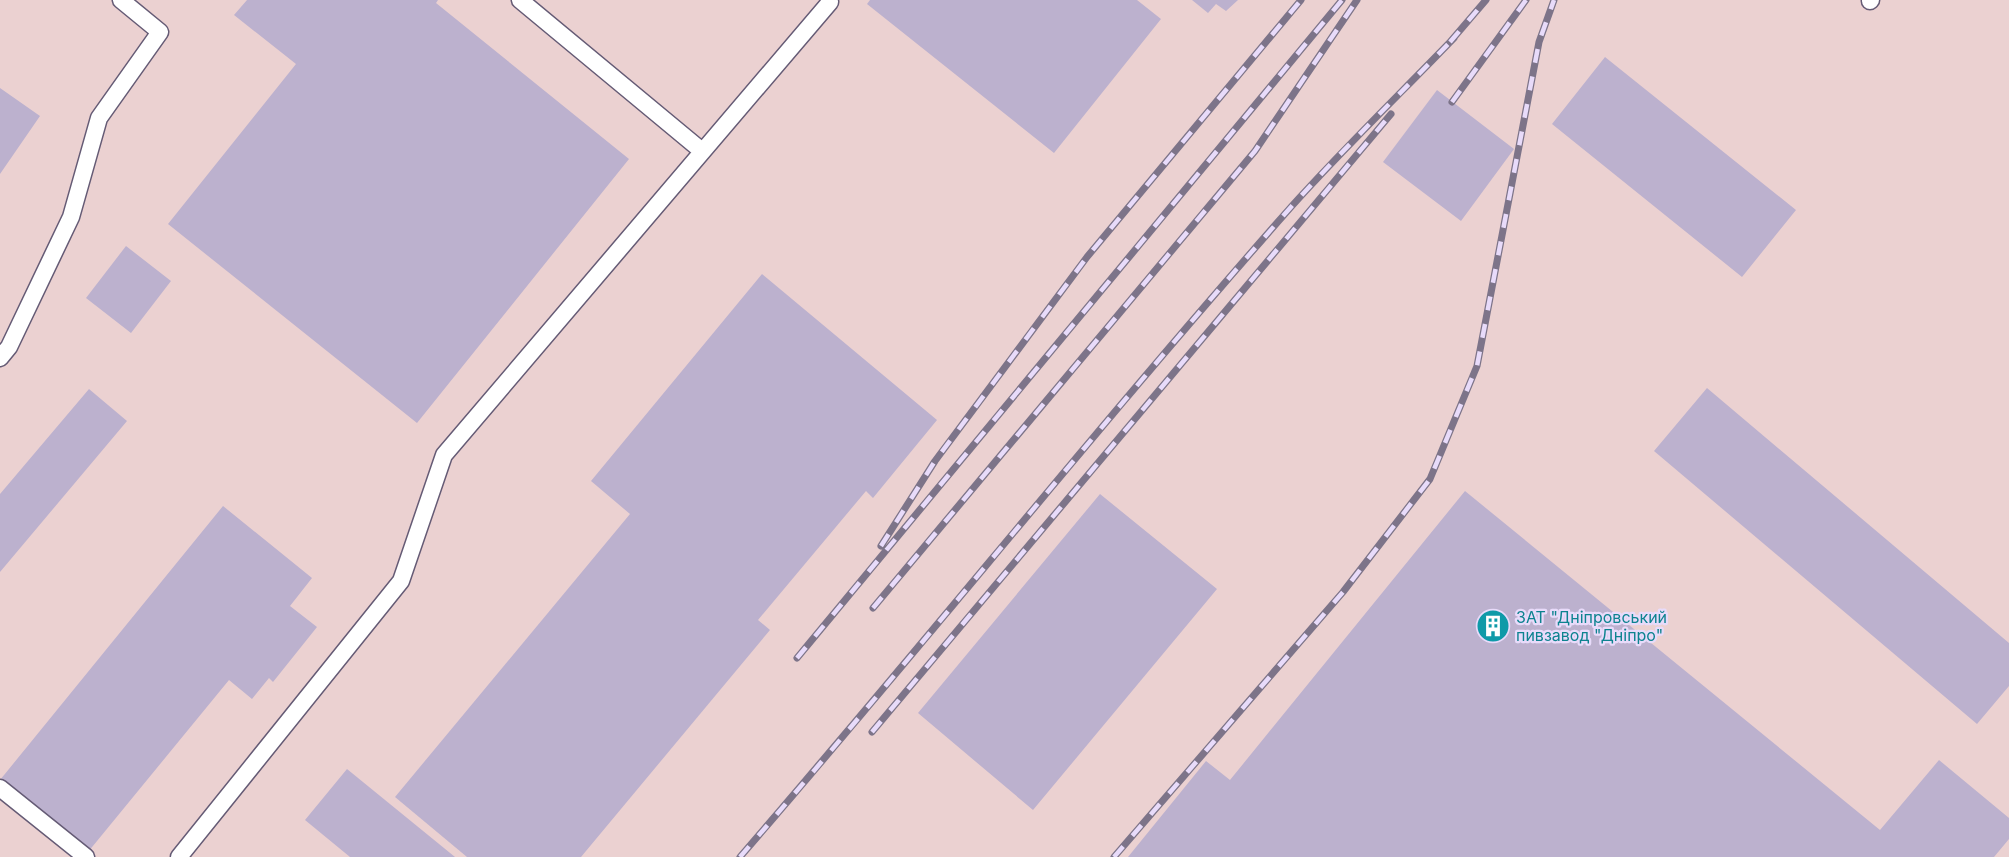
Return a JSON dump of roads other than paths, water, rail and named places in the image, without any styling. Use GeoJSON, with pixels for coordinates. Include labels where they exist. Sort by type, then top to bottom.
{"type":"FeatureCollection","features":[{"type":"Feature","properties":{"kind":"lane"},"geometry":{"type":"LineString","coordinates":[[0,358],[9,347],[71,217],[99,118],[160,32],[121,0]]}},
{"type":"Feature","properties":{"kind":"lane"},"geometry":{"type":"LineString","coordinates":[[520,0],[702,151]]}},
{"type":"Feature","properties":{"kind":"lane"},"geometry":{"type":"LineString","coordinates":[[179,857],[401,581],[444,455],[830,2]]}},
{"type":"Feature","properties":{"kind":"lane"},"geometry":{"type":"LineString","coordinates":[[0,788],[86,857]]}},
{"type":"Feature","properties":{"kind":"railway"},"geometry":{"type":"LineString","coordinates":[[881,546],[935,461],[1087,257],[1301,0]]}},
{"type":"Feature","properties":{"kind":"railway"},"geometry":{"type":"LineString","coordinates":[[797,658],[1342,0]]}},
{"type":"Feature","properties":{"kind":"railway"},"geometry":{"type":"LineString","coordinates":[[873,608],[1255,151],[1357,0]]}},
{"type":"Feature","properties":{"kind":"railway"},"geometry":{"type":"LineString","coordinates":[[1450,42],[1486,0]]}},
{"type":"Feature","properties":{"kind":"railway"},"geometry":{"type":"LineString","coordinates":[[1452,102],[1526,0]]}},
{"type":"Feature","properties":{"kind":"railway"},"geometry":{"type":"LineString","coordinates":[[1114,857],[1343,592],[1430,479],[1477,366],[1539,42],[1554,0]]}},
{"type":"Feature","properties":{"kind":"railway"},"geometry":{"type":"LineString","coordinates":[[740,857],[1221,287],[1311,185],[1454,38]]}},
{"type":"Feature","properties":{"kind":"railway"},"geometry":{"type":"LineString","coordinates":[[872,732],[1391,114]]}},
{"type":"Feature","properties":{"kind":"place","name":"ЗАТ \"Дніпровський пивзавод \"Дніпро\""},"geometry":{"type":"Point","coordinates":[1493,626]}}]}
